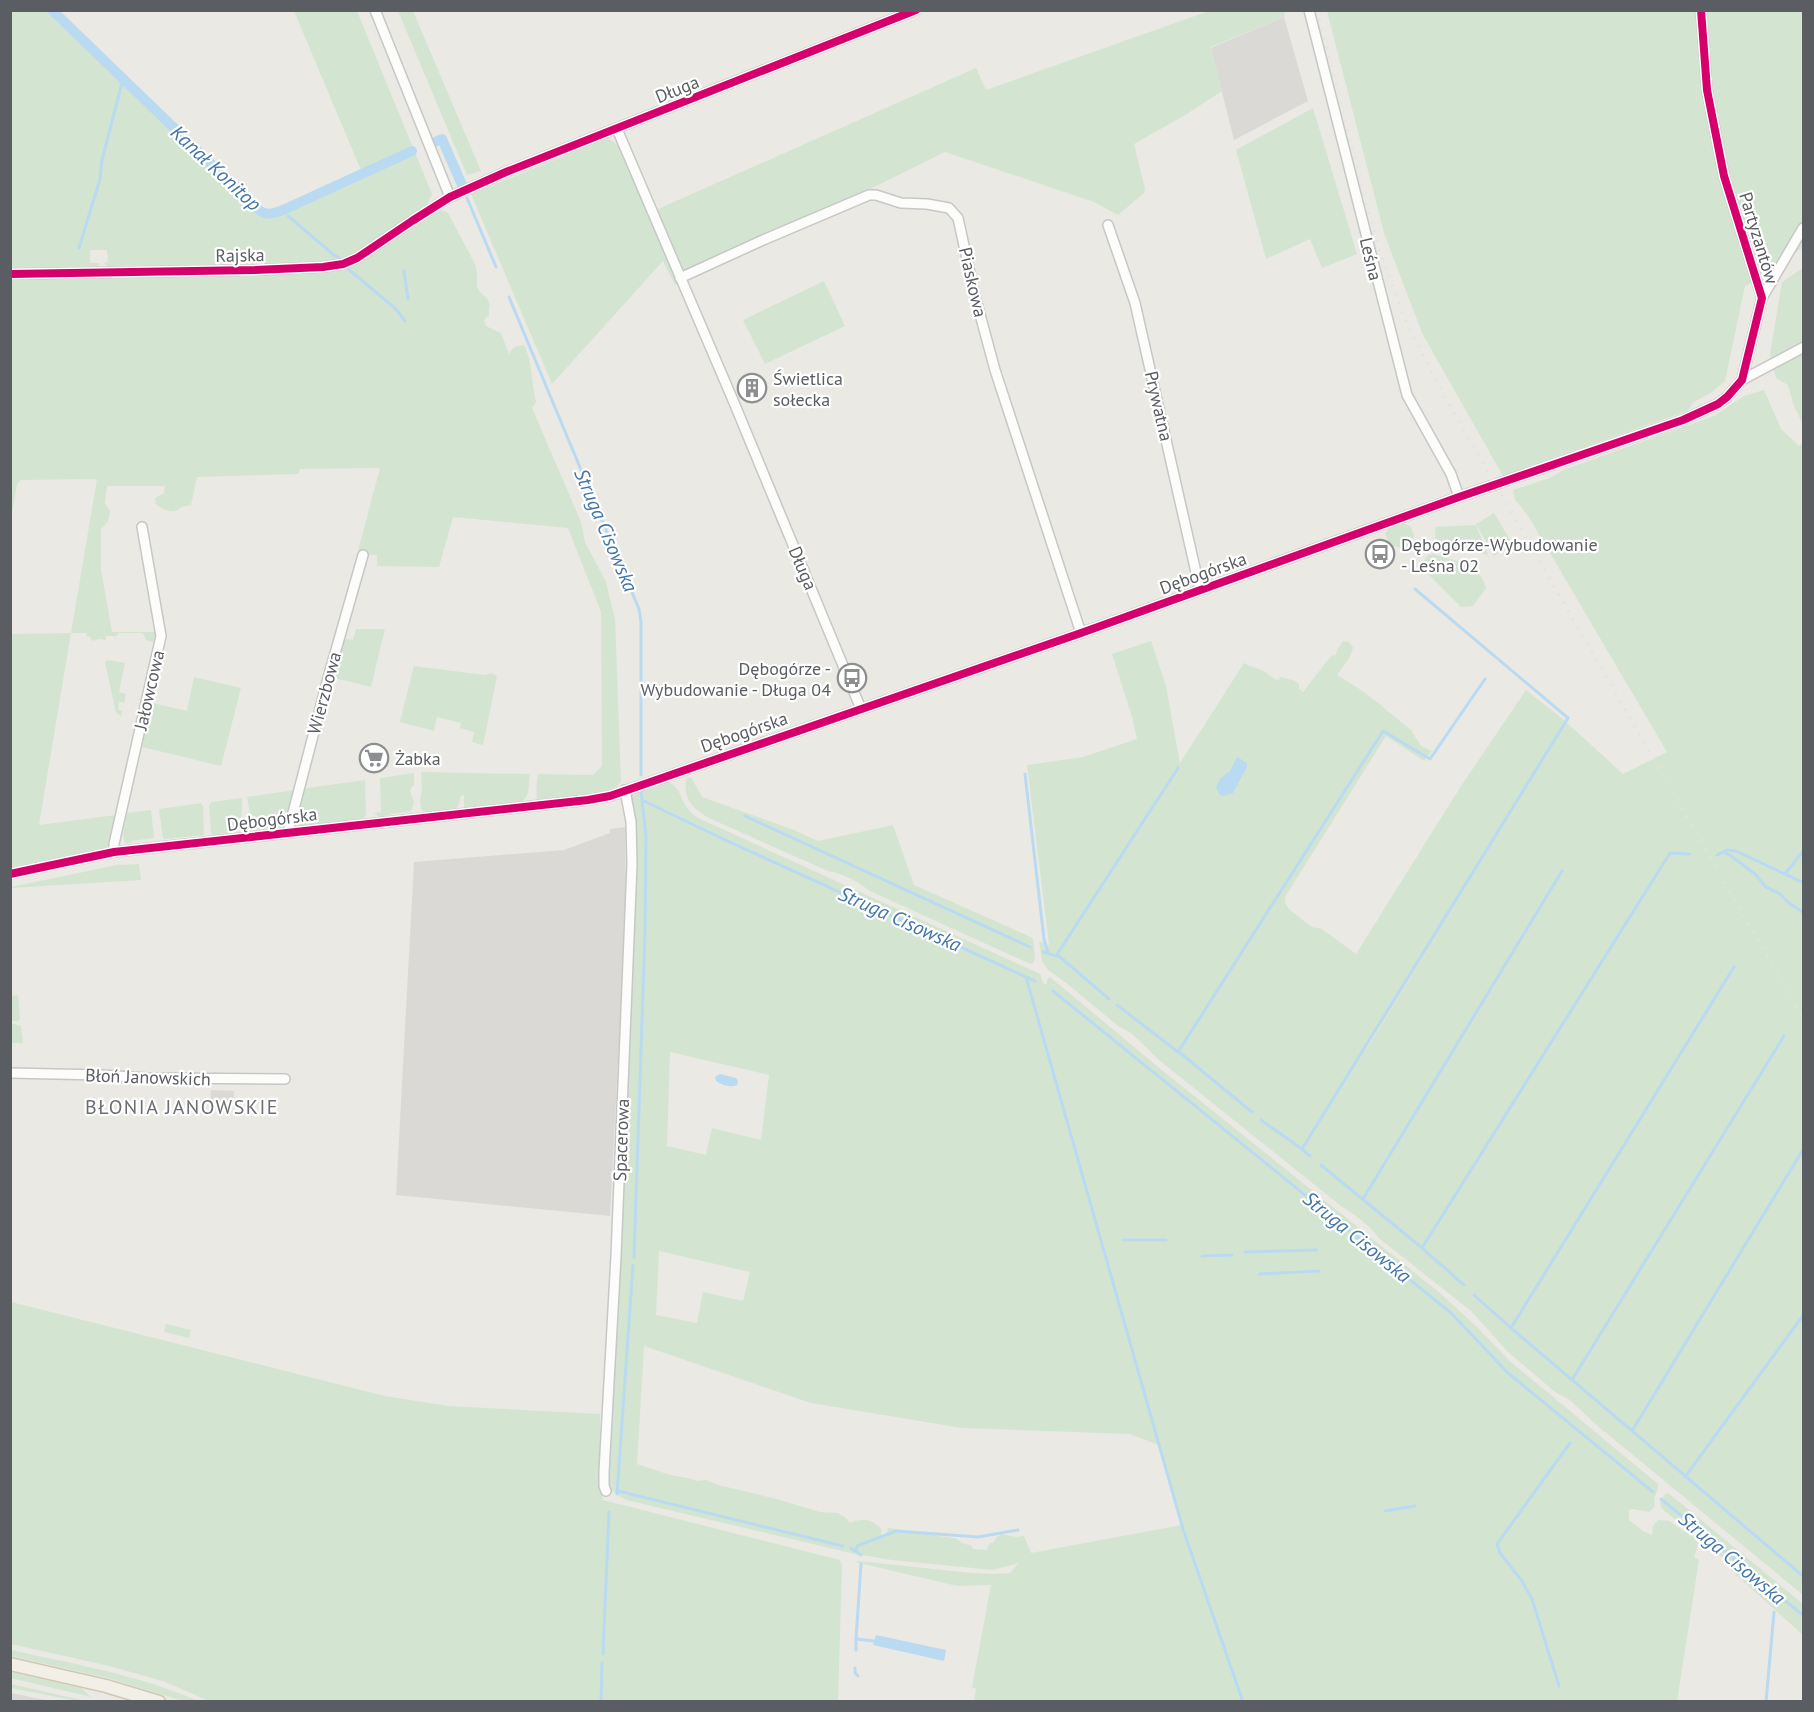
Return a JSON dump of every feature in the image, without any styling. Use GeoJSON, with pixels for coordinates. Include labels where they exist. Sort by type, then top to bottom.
{"type":"FeatureCollection","features":[{"type":"Feature","properties":{"kind":"main road"},"geometry":{"type":"LineString","coordinates":[[10,1664],[159,1701]]}},
{"type":"Feature","properties":{"kind":"street"},"geometry":{"type":"LineString","coordinates":[[375,10],[450,197]]}},
{"type":"Feature","properties":{"kind":"street","name":"Długa"},"geometry":{"type":"LineString","coordinates":[[450,197],[506,172],[916,10]]}},
{"type":"Feature","properties":{"kind":"street","name":"Leśna"},"geometry":{"type":"LineString","coordinates":[[1309,10],[1407,395],[1451,474],[1459,497]]}},
{"type":"Feature","properties":{"kind":"street","name":"Partyzantów"},"geometry":{"type":"LineString","coordinates":[[1701,10],[1707,90],[1724,176],[1762,298],[1742,380]]}},
{"type":"Feature","properties":{"kind":"street","name":"Długa"},"geometry":{"type":"LineString","coordinates":[[617,129],[861,709]]}},
{"type":"Feature","properties":{"kind":"street","name":"Piaskowa"},"geometry":{"type":"LineString","coordinates":[[680,278],[869,195],[876,195],[901,204],[927,204],[949,208],[958,218],[975,296],[995,370],[1081,633]]}},
{"type":"Feature","properties":{"kind":"street","name":"Rajska"},"geometry":{"type":"LineString","coordinates":[[10,274],[255,270],[333,266],[357,258],[450,197]]}},
{"type":"Feature","properties":{"kind":"street","name":"Prywatna"},"geometry":{"type":"LineString","coordinates":[[1108,225],[1135,303],[1200,590]]}},
{"type":"Feature","properties":{"kind":"street"},"geometry":{"type":"LineString","coordinates":[[1762,298],[1803,228]]}},
{"type":"Feature","properties":{"kind":"street"},"geometry":{"type":"LineString","coordinates":[[1459,497],[1696,415],[1727,397],[1742,380],[1803,347]]}},
{"type":"Feature","properties":{"kind":"street","name":"Dębogórska"},"geometry":{"type":"LineString","coordinates":[[10,874],[114,852],[588,800],[625,790],[1081,633],[1459,497]]}},
{"type":"Feature","properties":{"kind":"street","name":"Jałowcowa"},"geometry":{"type":"LineString","coordinates":[[114,852],[161,636],[142,527]]}},
{"type":"Feature","properties":{"kind":"street","name":"Wierzbowa"},"geometry":{"type":"LineString","coordinates":[[288,832],[363,555]]}},
{"type":"Feature","properties":{"kind":"street","name":"Spacerowa"},"geometry":{"type":"LineString","coordinates":[[606,1491],[604,1472],[616,1256],[632,864],[632,822],[625,790]]}},
{"type":"Feature","properties":{"kind":"street","name":"Błoń Janowskich"},"geometry":{"type":"LineString","coordinates":[[10,1073],[147,1078],[285,1079]]}},
{"type":"Feature","properties":{"kind":"shaded area"},"geometry":{"type":"Polygon","coordinates":[[[1284,17],[1308,101],[1234,140],[1211,48],[1284,17]]]}},
{"type":"Feature","properties":{"kind":"shaded area"},"geometry":{"type":"Polygon","coordinates":[[[625,827],[626,907],[610,1216],[396,1195],[414,862],[564,850],[610,833],[610,829],[625,827]]]}},
{"type":"Feature","properties":{"kind":"shaded area"},"geometry":{"type":"Polygon","coordinates":[[[211,1090],[234,1091],[233,1105],[210,1104],[211,1090]]]}},
{"type":"Feature","properties":{"kind":"shaded area"},"geometry":{"type":"Polygon","coordinates":[[[11,1693],[50,1701],[11,1701],[11,1693]]]}},
{"type":"Feature","properties":{"kind":"green space"},"geometry":{"type":"Polygon","coordinates":[[[10,11],[48,11],[259,213],[267,218],[363,175],[294,11],[357,11],[432,194],[427,204],[383,237],[342,260],[317,265],[108,267],[104,263],[108,262],[107,250],[90,250],[90,263],[99,263],[99,268],[11,268],[10,11]]]}},
{"type":"Feature","properties":{"kind":"green space"},"geometry":{"type":"Polygon","coordinates":[[[398,11],[413,11],[481,171],[467,175],[398,11]]]}},
{"type":"Feature","properties":{"kind":"green space"},"geometry":{"type":"Polygon","coordinates":[[[1209,11],[1285,11],[1284,17],[1211,47],[1222,91],[1134,144],[1145,189],[1144,193],[1118,215],[1094,202],[945,152],[675,285],[663,261],[552,384],[471,194],[608,138],[621,147],[649,213],[976,68],[986,90],[1209,11]]]}},
{"type":"Feature","properties":{"kind":"green space"},"geometry":{"type":"Polygon","coordinates":[[[1327,11],[1803,11],[1803,251],[1801,248],[1773,272],[1745,286],[1725,381],[1712,392],[1694,402],[1687,411],[1503,476],[1422,333],[1384,233],[1327,11]]]}},
{"type":"Feature","properties":{"kind":"green space"},"geometry":{"type":"Polygon","coordinates":[[[1313,108],[1357,254],[1322,268],[1310,239],[1266,259],[1236,150],[1313,108]]]}},
{"type":"Feature","properties":{"kind":"green space"},"geometry":{"type":"Polygon","coordinates":[[[439,209],[448,213],[475,264],[477,286],[490,305],[489,315],[484,320],[486,326],[501,333],[509,354],[514,347],[524,345],[527,351],[536,402],[532,408],[581,522],[585,542],[606,582],[615,619],[621,782],[616,787],[595,794],[537,800],[538,774],[593,775],[602,766],[601,612],[568,528],[453,517],[439,567],[377,566],[377,555],[366,555],[367,552],[358,551],[380,468],[300,469],[298,474],[197,477],[191,505],[175,511],[165,510],[156,504],[155,498],[164,493],[165,486],[107,486],[105,503],[110,512],[108,521],[101,529],[101,570],[112,632],[156,632],[153,642],[146,640],[141,633],[119,633],[116,641],[115,636],[106,636],[106,640],[92,641],[86,633],[71,633],[97,479],[21,480],[17,484],[11,519],[11,279],[327,272],[351,267],[439,209]]]}},
{"type":"Feature","properties":{"kind":"green space"},"geometry":{"type":"Polygon","coordinates":[[[1803,268],[1803,425],[1788,385],[1776,378],[1770,354],[1782,282],[1803,268]]]}},
{"type":"Feature","properties":{"kind":"green space"},"geometry":{"type":"Polygon","coordinates":[[[824,281],[845,326],[765,364],[743,320],[824,281]]]}},
{"type":"Feature","properties":{"kind":"green space"},"geometry":{"type":"Polygon","coordinates":[[[1764,390],[1781,429],[1799,446],[1804,443],[1803,1595],[1594,1423],[1570,1400],[1555,1392],[1508,1352],[1471,1311],[1380,1239],[1362,1221],[1159,1060],[1131,1033],[1118,1026],[1048,970],[1042,961],[1039,941],[1049,945],[1027,765],[1083,757],[1137,739],[1112,654],[1151,641],[1166,686],[1180,763],[1244,663],[1278,680],[1281,677],[1295,681],[1303,692],[1331,656],[1336,655],[1343,641],[1349,642],[1353,647],[1352,651],[1337,675],[1378,703],[1411,730],[1421,746],[1432,751],[1424,761],[1386,736],[1285,897],[1289,909],[1312,927],[1322,929],[1356,954],[1461,786],[1526,690],[1564,720],[1623,774],[1667,752],[1527,514],[1515,500],[1513,490],[1714,416],[1744,396],[1764,390]],[[1455,908],[1365,1050],[1365,1051],[1455,908]]]}},
{"type":"Feature","properties":{"kind":"green space"},"geometry":{"type":"Polygon","coordinates":[[[1494,513],[1513,545],[1494,556],[1476,524],[1494,513]]]}},
{"type":"Feature","properties":{"kind":"green space"},"geometry":{"type":"Polygon","coordinates":[[[1402,523],[1410,526],[1414,535],[1411,544],[1401,548],[1389,543],[1385,534],[1390,527],[1402,523]]]}},
{"type":"Feature","properties":{"kind":"green space"},"geometry":{"type":"Polygon","coordinates":[[[1476,525],[1488,555],[1436,541],[1435,527],[1476,525]]]}},
{"type":"Feature","properties":{"kind":"green space"},"geometry":{"type":"Polygon","coordinates":[[[1434,554],[1457,561],[1479,574],[1486,588],[1473,606],[1461,607],[1420,566],[1428,555],[1434,554]]]}},
{"type":"Feature","properties":{"kind":"green space"},"geometry":{"type":"Polygon","coordinates":[[[356,629],[385,629],[371,687],[331,677],[341,638],[353,640],[356,629]]]}},
{"type":"Feature","properties":{"kind":"green space"},"geometry":{"type":"Polygon","coordinates":[[[71,633],[39,825],[116,815],[110,844],[103,850],[10,869],[11,634],[71,633]]]}},
{"type":"Feature","properties":{"kind":"green space"},"geometry":{"type":"Polygon","coordinates":[[[108,660],[125,663],[119,692],[126,694],[124,703],[119,702],[118,710],[122,711],[121,716],[116,713],[105,662],[108,660]]]}},
{"type":"Feature","properties":{"kind":"green space"},"geometry":{"type":"Polygon","coordinates":[[[414,666],[485,675],[492,673],[497,676],[483,745],[472,742],[474,732],[460,728],[461,723],[437,717],[434,731],[400,722],[414,666]]]}},
{"type":"Feature","properties":{"kind":"green space"},"geometry":{"type":"Polygon","coordinates":[[[194,677],[241,688],[221,766],[142,747],[152,703],[187,711],[194,677]]]}},
{"type":"Feature","properties":{"kind":"green space"},"geometry":{"type":"Polygon","coordinates":[[[421,772],[530,774],[529,787],[526,798],[519,803],[466,809],[464,795],[461,796],[456,809],[425,813],[421,809],[420,801],[421,772]]]}},
{"type":"Feature","properties":{"kind":"green space"},"geometry":{"type":"Polygon","coordinates":[[[414,773],[414,784],[410,790],[414,803],[411,811],[380,818],[374,813],[381,812],[380,778],[414,773]]]}},
{"type":"Feature","properties":{"kind":"green space"},"geometry":{"type":"Polygon","coordinates":[[[691,777],[702,797],[818,841],[893,825],[914,885],[1033,938],[1035,959],[1032,964],[1028,963],[870,891],[850,878],[828,871],[711,819],[695,808],[688,798],[687,778],[691,777]]]}},
{"type":"Feature","properties":{"kind":"green space"},"geometry":{"type":"Polygon","coordinates":[[[365,780],[366,815],[361,820],[300,827],[293,824],[300,789],[365,780]]]}},
{"type":"Feature","properties":{"kind":"green space"},"geometry":{"type":"Polygon","coordinates":[[[669,782],[675,786],[687,807],[698,818],[1040,974],[1046,985],[1050,977],[1163,1071],[1440,1293],[1511,1362],[1658,1484],[1654,1499],[1655,1506],[1649,1512],[1629,1510],[1629,1520],[1652,1535],[1653,1526],[1658,1520],[1669,1521],[1696,1539],[1698,1545],[1694,1557],[1699,1560],[1677,1701],[974,1701],[976,1689],[972,1687],[991,1585],[957,1586],[855,1562],[995,1574],[1010,1573],[1019,1563],[993,1570],[855,1554],[626,1500],[614,1492],[608,1479],[634,917],[636,820],[629,795],[669,782]],[[670,1052],[667,1146],[706,1155],[712,1128],[761,1140],[769,1075],[670,1052]],[[659,1251],[656,1315],[697,1323],[703,1292],[743,1301],[750,1272],[659,1251]],[[644,1346],[637,1464],[670,1475],[697,1481],[706,1480],[820,1512],[838,1513],[850,1523],[859,1520],[870,1521],[881,1529],[881,1538],[886,1536],[888,1528],[913,1533],[929,1532],[971,1545],[973,1549],[987,1550],[989,1544],[1001,1534],[1024,1536],[1031,1553],[1182,1525],[1159,1445],[1130,1434],[962,1428],[811,1403],[644,1346]]]}},
{"type":"Feature","properties":{"kind":"green space"},"geometry":{"type":"Polygon","coordinates":[[[295,790],[285,826],[268,832],[250,830],[247,797],[295,790]]]}},
{"type":"Feature","properties":{"kind":"green space"},"geometry":{"type":"Polygon","coordinates":[[[242,798],[241,816],[236,833],[215,837],[211,833],[209,806],[211,802],[242,798]]]}},
{"type":"Feature","properties":{"kind":"green space"},"geometry":{"type":"Polygon","coordinates":[[[201,803],[204,835],[163,838],[159,809],[201,803]]]}},
{"type":"Feature","properties":{"kind":"green space"},"geometry":{"type":"Polygon","coordinates":[[[151,810],[154,838],[125,843],[123,835],[127,813],[151,810]]]}},
{"type":"Feature","properties":{"kind":"green space"},"geometry":{"type":"Polygon","coordinates":[[[139,864],[141,880],[11,888],[117,865],[139,864]]]}},
{"type":"Feature","properties":{"kind":"green space"},"geometry":{"type":"Polygon","coordinates":[[[18,995],[20,1019],[11,1021],[12,996],[18,995]]]}},
{"type":"Feature","properties":{"kind":"green space"},"geometry":{"type":"Polygon","coordinates":[[[11,1023],[21,1026],[23,1043],[11,1043],[11,1023]]]}},
{"type":"Feature","properties":{"kind":"green space"},"geometry":{"type":"Polygon","coordinates":[[[11,1302],[385,1396],[448,1406],[600,1414],[600,1481],[603,1500],[840,1560],[842,1565],[838,1701],[209,1701],[163,1681],[109,1666],[11,1644],[11,1302]]]}},
{"type":"Feature","properties":{"kind":"green space"},"geometry":{"type":"Polygon","coordinates":[[[166,1324],[191,1330],[189,1338],[164,1332],[166,1324]]]}},
{"type":"Feature","properties":{"kind":"green space"},"geometry":{"type":"Polygon","coordinates":[[[1666,1493],[1803,1604],[1803,1635],[1731,1570],[1733,1566],[1662,1509],[1660,1502],[1666,1493]]]}},
{"type":"Feature","properties":{"kind":"green space"},"geometry":{"type":"Polygon","coordinates":[[[11,1650],[130,1677],[198,1701],[183,1701],[108,1678],[11,1656],[11,1650]]]}},
{"type":"Feature","properties":{"kind":"green space"},"geometry":{"type":"Polygon","coordinates":[[[11,1672],[81,1688],[91,1697],[11,1678],[11,1672]]]}},
{"type":"Feature","properties":{"kind":"green space"},"geometry":{"type":"Polygon","coordinates":[[[11,1684],[84,1701],[11,1688],[11,1684]]]}},
{"type":"Feature","properties":{"kind":"water"},"geometry":{"type":"Polygon","coordinates":[[[1237,757],[1247,763],[1247,767],[1233,793],[1223,796],[1219,794],[1216,787],[1220,779],[1230,771],[1237,757]]]}},
{"type":"Feature","properties":{"kind":"water"},"geometry":{"type":"Polygon","coordinates":[[[720,1074],[736,1078],[737,1085],[726,1086],[716,1081],[715,1077],[720,1074]]]}},
{"type":"Feature","properties":{"kind":"water"},"geometry":{"type":"Polygon","coordinates":[[[876,1635],[946,1650],[944,1661],[873,1645],[876,1635]]]}},
{"type":"Feature","properties":{"kind":"waterway","name":"Kanał Konitop"},"geometry":{"type":"LineString","coordinates":[[52,10],[263,213],[283,210],[412,151]]}},
{"type":"Feature","properties":{"kind":"waterway"},"geometry":{"type":"LineString","coordinates":[[79,248],[100,179],[102,160],[123,79]]}},
{"type":"Feature","properties":{"kind":"waterway","name":"Struga Cisowska"},"geometry":{"type":"LineString","coordinates":[[435,142],[442,139],[462,185]]}},
{"type":"Feature","properties":{"kind":"waterway","name":"Struga Cisowska"},"geometry":{"type":"LineString","coordinates":[[467,198],[496,267]]}},
{"type":"Feature","properties":{"kind":"waterway"},"geometry":{"type":"LineString","coordinates":[[288,216],[340,258]]}},
{"type":"Feature","properties":{"kind":"waterway"},"geometry":{"type":"LineString","coordinates":[[348,269],[396,309],[405,321]]}},
{"type":"Feature","properties":{"kind":"waterway"},"geometry":{"type":"LineString","coordinates":[[404,271],[408,299]]}},
{"type":"Feature","properties":{"kind":"waterway","name":"Struga Cisowska"},"geometry":{"type":"LineString","coordinates":[[509,297],[639,609],[641,622],[641,775]]}},
{"type":"Feature","properties":{"kind":"waterway"},"geometry":{"type":"LineString","coordinates":[[1310,1156],[1302,1149],[1568,718],[1415,589]]}},
{"type":"Feature","properties":{"kind":"waterway"},"geometry":{"type":"LineString","coordinates":[[1117,1005],[1178,1052],[1383,731],[1430,759],[1485,679]]}},
{"type":"Feature","properties":{"kind":"waterway"},"geometry":{"type":"LineString","coordinates":[[1056,956],[1178,768]]}},
{"type":"Feature","properties":{"kind":"waterway"},"geometry":{"type":"LineString","coordinates":[[1025,774],[1044,939],[1048,953]]}},
{"type":"Feature","properties":{"kind":"waterway"},"geometry":{"type":"LineString","coordinates":[[634,1257],[645,932],[646,836],[641,791]]}},
{"type":"Feature","properties":{"kind":"waterway","name":"Struga Cisowska"},"geometry":{"type":"LineString","coordinates":[[642,800],[1035,981]]}},
{"type":"Feature","properties":{"kind":"waterway"},"geometry":{"type":"LineString","coordinates":[[745,816],[1030,947]]}},
{"type":"Feature","properties":{"kind":"waterway"},"geometry":{"type":"LineString","coordinates":[[1717,855],[1727,850],[1736,851],[1804,883]]}},
{"type":"Feature","properties":{"kind":"waterway"},"geometry":{"type":"LineString","coordinates":[[1785,874],[1804,850]]}},
{"type":"Feature","properties":{"kind":"waterway"},"geometry":{"type":"LineString","coordinates":[[1724,852],[1755,874],[1766,887],[1780,894],[1804,913]]}},
{"type":"Feature","properties":{"kind":"waterway"},"geometry":{"type":"LineString","coordinates":[[1422,1248],[1670,853],[1690,854]]}},
{"type":"Feature","properties":{"kind":"waterway"},"geometry":{"type":"LineString","coordinates":[[1363,1199],[1562,871]]}},
{"type":"Feature","properties":{"kind":"waterway"},"geometry":{"type":"LineString","coordinates":[[1043,952],[1060,957],[1109,999]]}},
{"type":"Feature","properties":{"kind":"waterway"},"geometry":{"type":"LineString","coordinates":[[1474,1295],[1511,1328],[1734,967]]}},
{"type":"Feature","properties":{"kind":"waterway"},"geometry":{"type":"LineString","coordinates":[[1026,977],[1183,1529],[1243,1702]]}},
{"type":"Feature","properties":{"kind":"waterway","name":"Struga Cisowska"},"geometry":{"type":"LineString","coordinates":[[1053,991],[1451,1313],[1508,1373],[1653,1492]]}},
{"type":"Feature","properties":{"kind":"waterway"},"geometry":{"type":"LineString","coordinates":[[1572,1380],[1784,1036]]}},
{"type":"Feature","properties":{"kind":"waterway"},"geometry":{"type":"LineString","coordinates":[[1179,1052],[1252,1112]]}},
{"type":"Feature","properties":{"kind":"waterway"},"geometry":{"type":"LineString","coordinates":[[1261,1120],[1302,1149]]}},
{"type":"Feature","properties":{"kind":"waterway"},"geometry":{"type":"LineString","coordinates":[[1632,1431],[1804,1148]]}},
{"type":"Feature","properties":{"kind":"waterway"},"geometry":{"type":"LineString","coordinates":[[1321,1165],[1464,1285]]}},
{"type":"Feature","properties":{"kind":"waterway"},"geometry":{"type":"LineString","coordinates":[[1123,1240],[1166,1240]]}},
{"type":"Feature","properties":{"kind":"waterway"},"geometry":{"type":"LineString","coordinates":[[1245,1252],[1317,1250]]}},
{"type":"Feature","properties":{"kind":"waterway"},"geometry":{"type":"LineString","coordinates":[[1202,1256],[1232,1255]]}},
{"type":"Feature","properties":{"kind":"waterway"},"geometry":{"type":"LineString","coordinates":[[617,1494],[633,1265]]}},
{"type":"Feature","properties":{"kind":"waterway"},"geometry":{"type":"LineString","coordinates":[[1259,1274],[1319,1271]]}},
{"type":"Feature","properties":{"kind":"waterway"},"geometry":{"type":"LineString","coordinates":[[1685,1477],[1804,1314]]}},
{"type":"Feature","properties":{"kind":"waterway"},"geometry":{"type":"LineString","coordinates":[[1511,1328],[1804,1577]]}},
{"type":"Feature","properties":{"kind":"waterway"},"geometry":{"type":"LineString","coordinates":[[1559,1686],[1532,1599],[1522,1581],[1500,1553],[1497,1544],[1570,1443]]}},
{"type":"Feature","properties":{"kind":"waterway"},"geometry":{"type":"LineString","coordinates":[[618,1491],[843,1546]]}},
{"type":"Feature","properties":{"kind":"waterway","name":"Struga Cisowska"},"geometry":{"type":"LineString","coordinates":[[1661,1499],[1804,1616]]}},
{"type":"Feature","properties":{"kind":"waterway"},"geometry":{"type":"LineString","coordinates":[[1385,1511],[1415,1506]]}},
{"type":"Feature","properties":{"kind":"waterway"},"geometry":{"type":"LineString","coordinates":[[603,1654],[609,1512]]}},
{"type":"Feature","properties":{"kind":"waterway"},"geometry":{"type":"LineString","coordinates":[[856,1551],[857,1546],[896,1531],[978,1537],[1018,1530]]}},
{"type":"Feature","properties":{"kind":"waterway"},"geometry":{"type":"LineString","coordinates":[[851,1548],[861,1555]]}},
{"type":"Feature","properties":{"kind":"waterway"},"geometry":{"type":"LineString","coordinates":[[861,1564],[856,1639],[874,1641]]}},
{"type":"Feature","properties":{"kind":"waterway"},"geometry":{"type":"LineString","coordinates":[[1766,1702],[1774,1612]]}},
{"type":"Feature","properties":{"kind":"waterway"},"geometry":{"type":"LineString","coordinates":[[856,1639],[856,1650]]}},
{"type":"Feature","properties":{"kind":"waterway"},"geometry":{"type":"LineString","coordinates":[[601,1702],[602,1663]]}},
{"type":"Feature","properties":{"kind":"waterway"},"geometry":{"type":"LineString","coordinates":[[855,1668],[858,1676]]}},
{"type":"Feature","properties":{"kind":"railway"},"geometry":{"type":"LineString","coordinates":[[1317,10],[1367,207],[1381,255],[1406,322],[1442,392],[1804,1020]]}},
{"type":"Feature","properties":{"kind":"cycle path"},"geometry":{"type":"LineString","coordinates":[[10,274],[255,270],[343,264],[357,258],[450,197],[506,172],[916,10]]}},
{"type":"Feature","properties":{"kind":"cycle path"},"geometry":{"type":"LineString","coordinates":[[10,874],[114,852],[610,796],[1081,633],[1459,497],[1683,420],[1718,404],[1742,380],[1762,298],[1724,176],[1707,90],[1701,10]]}},
{"type":"Feature","properties":{"kind":"place","name":"Świetlica sołecka"},"geometry":{"type":"Point","coordinates":[752,388]}},
{"type":"Feature","properties":{"kind":"place","name":"Dębogórze-Wybudowanie - Leśna 02"},"geometry":{"type":"Point","coordinates":[1380,554]}},
{"type":"Feature","properties":{"kind":"place","name":"Dębogórze - Wybudowanie - Długa 04"},"geometry":{"type":"Point","coordinates":[852,678]}},
{"type":"Feature","properties":{"kind":"place","name":"Żabka"},"geometry":{"type":"Point","coordinates":[374,758]}},
{"type":"Feature","properties":{"kind":"district","name":"BŁONIA JANOWSKIE"},"geometry":{"type":"Point","coordinates":[182,1107]}}]}
